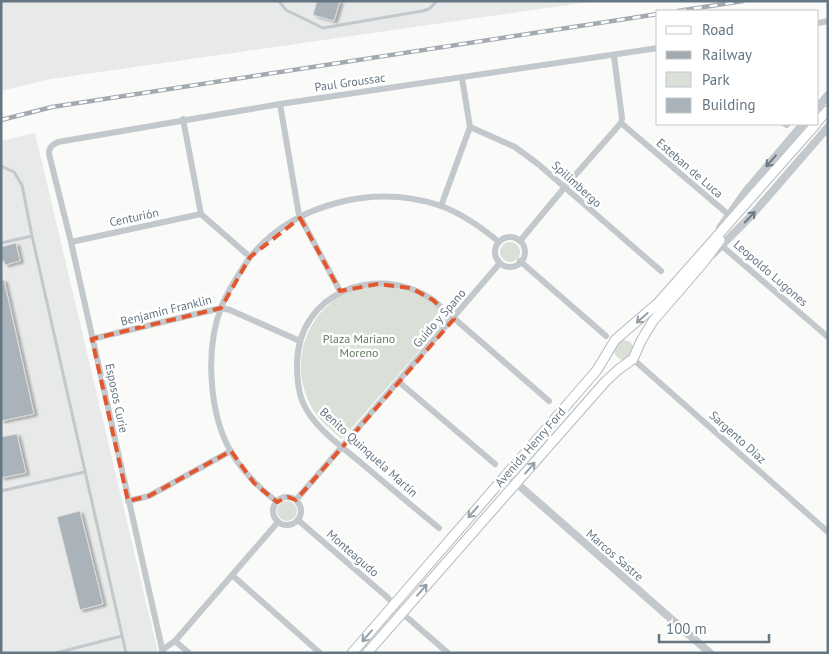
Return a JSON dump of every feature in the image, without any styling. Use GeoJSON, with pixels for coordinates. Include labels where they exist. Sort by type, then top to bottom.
{"type":"FeatureCollection","features":[{"type":"Feature","properties":{"kind":"main road","name":"Avenida Henry Ford"},"geometry":{"type":"LineString","coordinates":[[819,121],[828,110]]}},
{"type":"Feature","properties":{"kind":"main road","name":"Avenida Henry Ford"},"geometry":{"type":"LineString","coordinates":[[352,653],[597,370],[615,340],[658,303],[815,125]]}},
{"type":"Feature","properties":{"kind":"main road","name":"Avenida Henry Ford"},"geometry":{"type":"LineString","coordinates":[[367,653],[605,382],[629,361],[662,309],[703,263],[747,203]]}},
{"type":"Feature","properties":{"kind":"main road"},"geometry":{"type":"LineString","coordinates":[[621,336],[629,337],[635,341],[637,347]]}},
{"type":"Feature","properties":{"kind":"main road"},"geometry":{"type":"LineString","coordinates":[[608,351],[614,361],[629,361]]}},
{"type":"Feature","properties":{"kind":"street","name":"Paul Groussac"},"geometry":{"type":"LineString","coordinates":[[49,149],[58,142],[183,119],[656,48]]}},
{"type":"Feature","properties":{"kind":"street"},"geometry":{"type":"LineString","coordinates":[[520,242],[621,123],[622,118],[614,56]]}},
{"type":"Feature","properties":{"kind":"street"},"geometry":{"type":"LineString","coordinates":[[441,206],[470,127],[462,78]]}},
{"type":"Feature","properties":{"kind":"street"},"geometry":{"type":"LineString","coordinates":[[819,106],[828,95]]}},
{"type":"Feature","properties":{"kind":"street"},"geometry":{"type":"LineString","coordinates":[[280,104],[300,218],[340,291]]}},
{"type":"Feature","properties":{"kind":"street"},"geometry":{"type":"LineString","coordinates":[[183,119],[201,214],[250,257]]}},
{"type":"Feature","properties":{"kind":"street","name":"Esteban de Luca"},"geometry":{"type":"LineString","coordinates":[[621,123],[729,214]]}},
{"type":"Feature","properties":{"kind":"street","name":"Avenida Henry Ford"},"geometry":{"type":"LineString","coordinates":[[710,244],[729,214],[760,173],[802,125]]}},
{"type":"Feature","properties":{"kind":"street","name":"Spilimbergo"},"geometry":{"type":"LineString","coordinates":[[470,127],[515,148],[538,164],[661,271]]}},
{"type":"Feature","properties":{"kind":"street","name":"Avenida Henry Ford"},"geometry":{"type":"LineString","coordinates":[[703,263],[722,246],[768,197],[828,128]]}},
{"type":"Feature","properties":{"kind":"street","name":"Esposos Curie"},"geometry":{"type":"LineString","coordinates":[[49,149],[162,651]]}},
{"type":"Feature","properties":{"kind":"street"},"geometry":{"type":"LineString","coordinates":[[277,502],[254,483],[231,451],[220,424],[211,383],[213,342],[221,308],[250,257],[270,238],[300,218],[333,204],[367,197],[399,197],[441,206],[472,221],[499,242]]}},
{"type":"Feature","properties":{"kind":"street","name":"Centurión"},"geometry":{"type":"LineString","coordinates":[[71,242],[201,214]]}},
{"type":"Feature","properties":{"kind":"street"},"geometry":{"type":"LineString","coordinates":[[512,237],[520,242],[524,255],[520,261],[514,266],[500,263],[495,255],[496,246],[499,242],[502,239],[512,237]]}},
{"type":"Feature","properties":{"kind":"street","name":"Leopoldo Lugones"},"geometry":{"type":"LineString","coordinates":[[722,246],[828,337]]}},
{"type":"Feature","properties":{"kind":"street"},"geometry":{"type":"LineString","coordinates":[[520,261],[606,336]]}},
{"type":"Feature","properties":{"kind":"street","name":"Guido y Spano"},"geometry":{"type":"LineString","coordinates":[[296,500],[454,319],[500,263]]}},
{"type":"Feature","properties":{"kind":"street","name":"Benito Quinquela Martín"},"geometry":{"type":"LineString","coordinates":[[439,528],[342,447],[319,425],[304,404],[298,387],[297,356],[300,341],[310,319],[317,310],[340,291],[360,286],[378,284],[399,285],[411,288],[433,300],[548,401]]}},
{"type":"Feature","properties":{"kind":"street","name":"Benjamín Franklin"},"geometry":{"type":"LineString","coordinates":[[92,339],[226,308],[300,341]]}},
{"type":"Feature","properties":{"kind":"street","name":"Sargento Díaz"},"geometry":{"type":"LineString","coordinates":[[629,361],[828,532]]}},
{"type":"Feature","properties":{"kind":"street"},"geometry":{"type":"LineString","coordinates":[[399,382],[495,464]]}},
{"type":"Feature","properties":{"kind":"street"},"geometry":{"type":"LineString","coordinates":[[128,502],[149,496],[231,451]]}},
{"type":"Feature","properties":{"kind":"street","name":"Marcos Sastre"},"geometry":{"type":"LineString","coordinates":[[506,474],[710,653]]}},
{"type":"Feature","properties":{"kind":"street"},"geometry":{"type":"LineString","coordinates":[[288,497],[296,500],[301,510],[298,520],[286,525],[278,522],[273,510],[277,502],[288,497]]}},
{"type":"Feature","properties":{"kind":"street","name":"Monteagudo"},"geometry":{"type":"LineString","coordinates":[[298,520],[395,603],[402,613],[448,653]]}},
{"type":"Feature","properties":{"kind":"street"},"geometry":{"type":"LineString","coordinates":[[162,651],[175,641],[278,522]]}},
{"type":"Feature","properties":{"kind":"street"},"geometry":{"type":"LineString","coordinates":[[232,576],[320,653]]}},
{"type":"Feature","properties":{"kind":"street"},"geometry":{"type":"LineString","coordinates":[[175,641],[189,653]]}},
{"type":"Feature","properties":{"kind":"lane"},"geometry":{"type":"LineString","coordinates":[[279,1],[286,10],[323,28],[422,11],[429,9],[437,1]]}},
{"type":"Feature","properties":{"kind":"lane"},"geometry":{"type":"LineString","coordinates":[[1,166],[14,172],[22,185],[126,653]]}},
{"type":"Feature","properties":{"kind":"lane"},"geometry":{"type":"LineString","coordinates":[[1,243],[32,236]]}},
{"type":"Feature","properties":{"kind":"lane"},"geometry":{"type":"LineString","coordinates":[[1,491],[85,472]]}},
{"type":"Feature","properties":{"kind":"lane"},"geometry":{"type":"LineString","coordinates":[[56,653],[122,636]]}},
{"type":"Feature","properties":{"kind":"highlighted area"},"geometry":{"type":"Polygon","coordinates":[[[300,218],[340,291],[378,284],[411,288],[433,300],[454,319],[296,500],[288,497],[277,502],[254,483],[231,451],[149,496],[128,501],[92,339],[221,308],[250,257],[300,218]]]}},
{"type":"Feature","properties":{"kind":"shaded area"},"geometry":{"type":"Polygon","coordinates":[[[1,1],[596,1],[51,79],[1,91],[1,1]]]}},
{"type":"Feature","properties":{"kind":"shaded area"},"geometry":{"type":"Polygon","coordinates":[[[35,133],[158,653],[1,653],[1,141],[35,133]]]}},
{"type":"Feature","properties":{"kind":"green space"},"geometry":{"type":"Polygon","coordinates":[[[510,242],[517,245],[520,252],[517,259],[510,262],[503,259],[500,252],[503,245],[510,242]]]}},
{"type":"Feature","properties":{"kind":"green space","name":"Plaza Mariano Moreno"},"geometry":{"type":"Polygon","coordinates":[[[387,286],[420,293],[449,317],[342,439],[319,418],[304,390],[301,365],[305,341],[316,319],[337,298],[356,290],[387,286]]]}},
{"type":"Feature","properties":{"kind":"green space"},"geometry":{"type":"Polygon","coordinates":[[[624,340],[631,343],[634,350],[631,357],[624,360],[617,357],[614,350],[617,343],[624,340]]]}},
{"type":"Feature","properties":{"kind":"green space"},"geometry":{"type":"Polygon","coordinates":[[[287,501],[294,504],[297,511],[294,518],[287,521],[280,518],[277,511],[280,504],[287,501]]]}},
{"type":"Feature","properties":{"kind":"building"},"geometry":{"type":"Polygon","coordinates":[[[317,1],[340,1],[334,21],[313,15],[317,1]]]}},
{"type":"Feature","properties":{"kind":"building"},"geometry":{"type":"Polygon","coordinates":[[[16,243],[20,261],[5,265],[4,261],[1,261],[1,247],[16,243]]]}},
{"type":"Feature","properties":{"kind":"building"},"geometry":{"type":"Polygon","coordinates":[[[1,280],[4,280],[34,414],[1,421],[1,280]]]}},
{"type":"Feature","properties":{"kind":"building"},"geometry":{"type":"Polygon","coordinates":[[[17,434],[26,473],[1,478],[1,437],[17,434]]]}},
{"type":"Feature","properties":{"kind":"building"},"geometry":{"type":"Polygon","coordinates":[[[80,511],[103,604],[80,610],[57,517],[80,511]]]}},
{"type":"Feature","properties":{"kind":"railway"},"geometry":{"type":"LineString","coordinates":[[684,10],[743,1]]}},
{"type":"Feature","properties":{"kind":"railway"},"geometry":{"type":"LineString","coordinates":[[1,120],[52,107],[656,14]]}}]}
